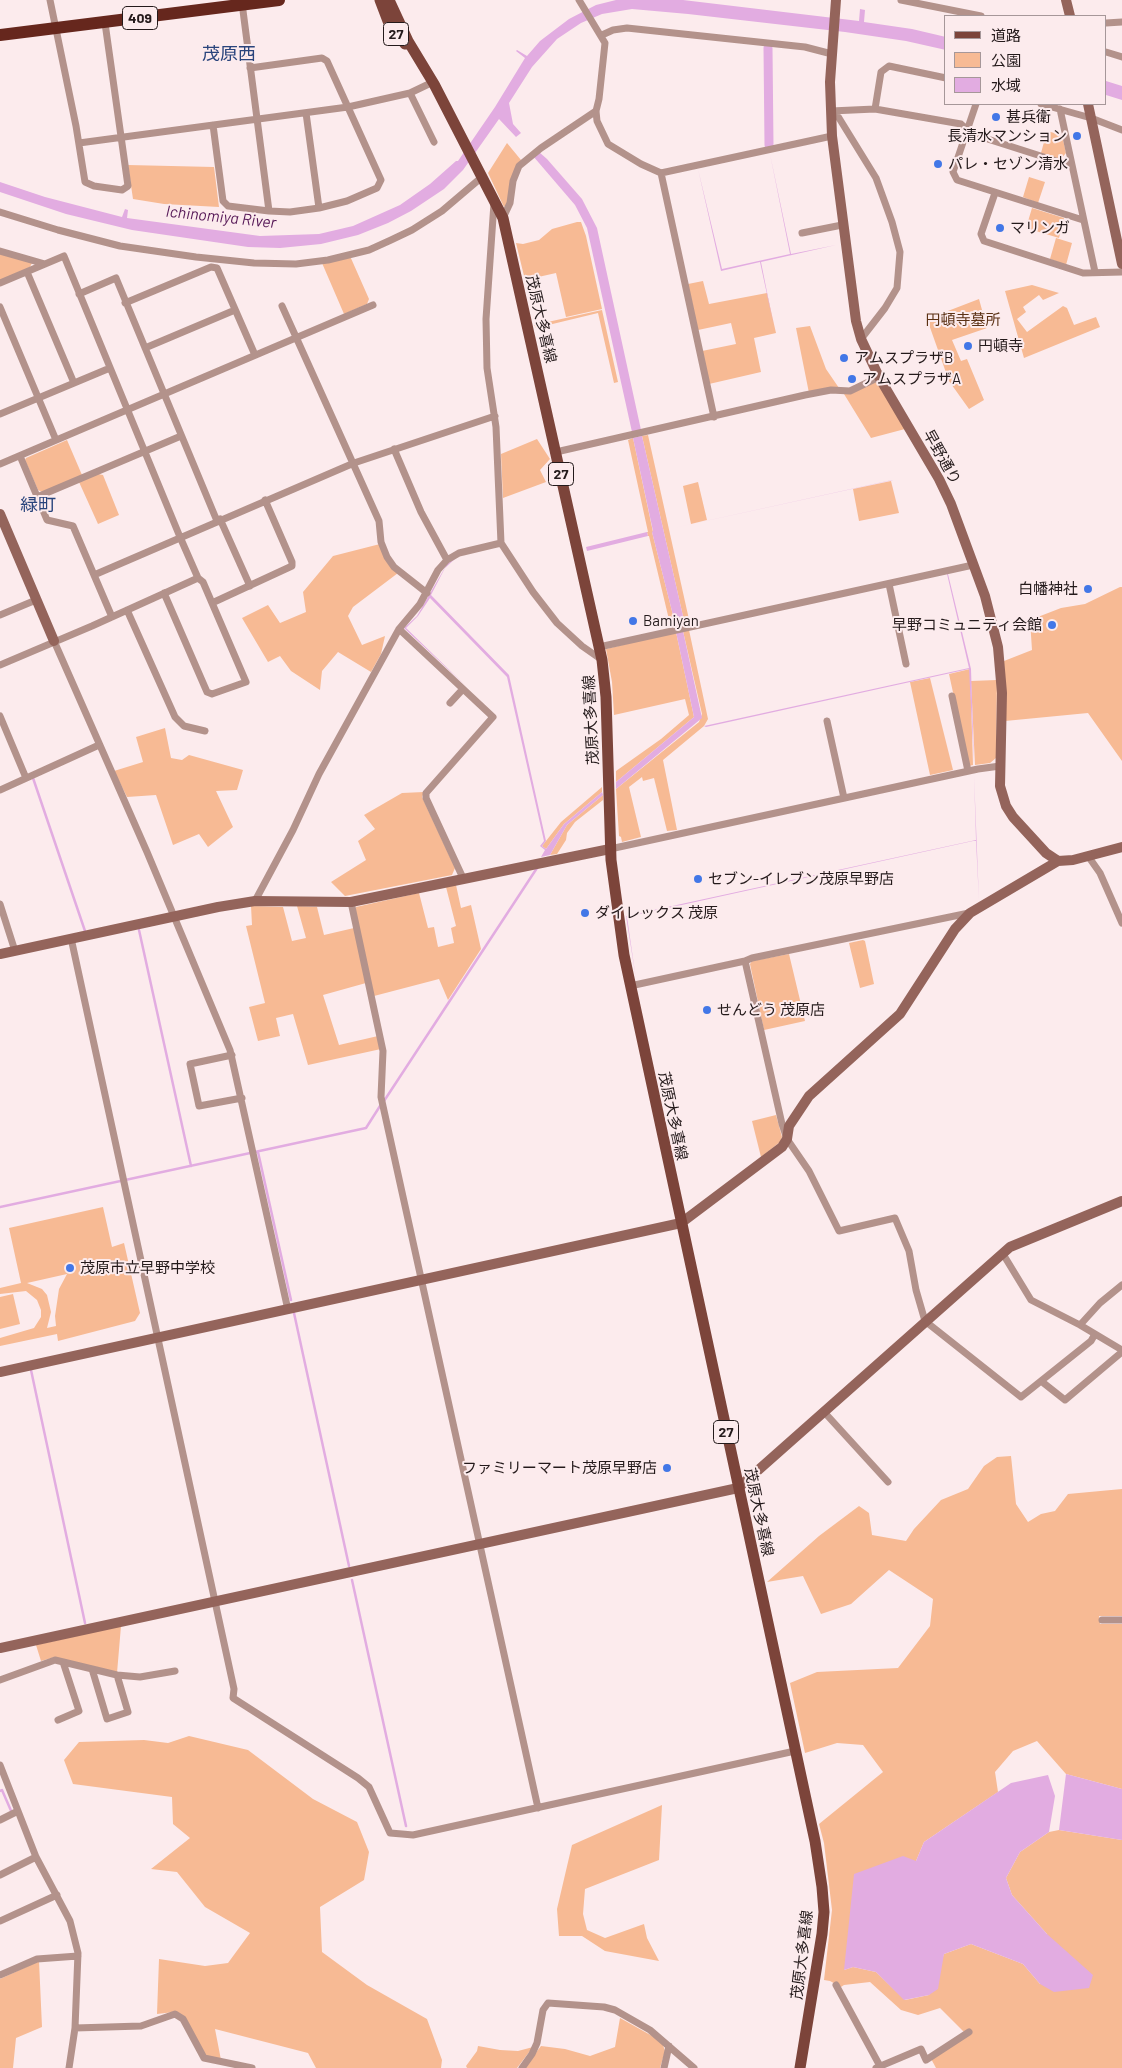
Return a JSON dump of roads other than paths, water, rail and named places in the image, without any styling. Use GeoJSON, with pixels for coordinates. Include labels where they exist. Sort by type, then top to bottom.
{"type":"FeatureCollection","features":[{"type":"Feature","properties":{"kind":"highway","name":"409"},"geometry":{"type":"LineString","coordinates":[[0,35],[242,2],[279,0]]}},
{"type":"Feature","properties":{"kind":"main road","name":"27"},"geometry":{"type":"LineString","coordinates":[[380,0],[394,32],[420,62]]}},
{"type":"Feature","properties":{"kind":"main road","name":"27"},"geometry":{"type":"LineString","coordinates":[[389,0],[481,175]]}},
{"type":"Feature","properties":{"kind":"main road","name":"茂原大多喜線"},"geometry":{"type":"LineString","coordinates":[[481,175],[503,218],[602,660],[606,697],[610,849],[624,955],[815,1841],[824,1912],[815,1984],[800,2068]]}},
{"type":"Feature","properties":{"kind":"street"},"geometry":{"type":"LineString","coordinates":[[50,0],[85,182],[94,186],[122,190],[128,186],[105,22]]}},
{"type":"Feature","properties":{"kind":"street"},"geometry":{"type":"LineString","coordinates":[[579,0],[601,35],[604,47],[596,111],[597,120],[608,144],[654,171],[661,173],[832,136]]}},
{"type":"Feature","properties":{"kind":"street","name":"早野通り"},"geometry":{"type":"LineString","coordinates":[[836,0],[830,82],[832,136],[842,225],[856,320],[861,340],[879,377],[939,479],[951,504],[985,596],[998,647],[1002,693],[1000,786],[1006,806],[1012,817],[1046,853],[1058,861]]}},
{"type":"Feature","properties":{"kind":"street"},"geometry":{"type":"LineString","coordinates":[[901,0],[936,3],[978,15]]}},
{"type":"Feature","properties":{"kind":"street"},"geometry":{"type":"LineString","coordinates":[[1066,0],[1070,15]]}},
{"type":"Feature","properties":{"kind":"street"},"geometry":{"type":"LineString","coordinates":[[242,2],[269,211]]}},
{"type":"Feature","properties":{"kind":"street"},"geometry":{"type":"LineString","coordinates":[[1107,23],[1122,22]]}},
{"type":"Feature","properties":{"kind":"street"},"geometry":{"type":"LineString","coordinates":[[601,35],[627,28],[804,47],[832,52]]}},
{"type":"Feature","properties":{"kind":"street"},"geometry":{"type":"LineString","coordinates":[[1107,52],[1122,57]]}},
{"type":"Feature","properties":{"kind":"street"},"geometry":{"type":"LineString","coordinates":[[212,125],[223,201],[228,206],[290,212],[319,208],[347,200],[377,188],[381,180],[327,61],[322,58],[250,68]]}},
{"type":"Feature","properties":{"kind":"street"},"geometry":{"type":"LineString","coordinates":[[875,109],[880,72],[889,66],[944,78]]}},
{"type":"Feature","properties":{"kind":"street"},"geometry":{"type":"LineString","coordinates":[[79,143],[348,108],[410,93],[433,82]]}},
{"type":"Feature","properties":{"kind":"street"},"geometry":{"type":"LineString","coordinates":[[410,93],[434,142]]}},
{"type":"Feature","properties":{"kind":"street"},"geometry":{"type":"LineString","coordinates":[[976,105],[953,172],[956,180],[1083,220]]}},
{"type":"Feature","properties":{"kind":"street"},"geometry":{"type":"LineString","coordinates":[[1045,105],[1060,109],[1090,111],[1122,130]]}},
{"type":"Feature","properties":{"kind":"street"},"geometry":{"type":"LineString","coordinates":[[832,111],[875,109],[961,124],[972,134],[1072,166]]}},
{"type":"Feature","properties":{"kind":"street"},"geometry":{"type":"LineString","coordinates":[[1060,109],[1095,272]]}},
{"type":"Feature","properties":{"kind":"street"},"geometry":{"type":"LineString","coordinates":[[503,218],[510,203],[514,175],[519,166],[541,148],[596,111]]}},
{"type":"Feature","properties":{"kind":"street"},"geometry":{"type":"LineString","coordinates":[[832,111],[840,118],[876,178],[889,213],[900,252],[897,288],[885,308],[861,340]]}},
{"type":"Feature","properties":{"kind":"street"},"geometry":{"type":"LineString","coordinates":[[1090,111],[1122,264]]}},
{"type":"Feature","properties":{"kind":"street"},"geometry":{"type":"LineString","coordinates":[[306,113],[319,208]]}},
{"type":"Feature","properties":{"kind":"street"},"geometry":{"type":"LineString","coordinates":[[661,173],[714,417]]}},
{"type":"Feature","properties":{"kind":"street"},"geometry":{"type":"LineString","coordinates":[[0,212],[58,230],[120,246],[254,263],[296,264],[328,260],[369,250],[398,237],[442,211],[481,175]]}},
{"type":"Feature","properties":{"kind":"street"},"geometry":{"type":"LineString","coordinates":[[994,193],[981,234],[984,241],[1083,273],[1122,272]]}},
{"type":"Feature","properties":{"kind":"street"},"geometry":{"type":"LineString","coordinates":[[494,202],[486,319],[487,368],[495,416],[501,543],[533,592],[557,624],[582,646],[602,660]]}},
{"type":"Feature","properties":{"kind":"street"},"geometry":{"type":"LineString","coordinates":[[802,233],[842,225]]}},
{"type":"Feature","properties":{"kind":"street"},"geometry":{"type":"LineString","coordinates":[[0,251],[45,264]]}},
{"type":"Feature","properties":{"kind":"street"},"geometry":{"type":"LineString","coordinates":[[0,284],[64,256],[180,537],[198,578],[203,582],[246,682],[212,694],[207,692],[164,593]]}},
{"type":"Feature","properties":{"kind":"street"},"geometry":{"type":"LineString","coordinates":[[125,303],[211,267],[217,268],[256,355]]}},
{"type":"Feature","properties":{"kind":"street"},"geometry":{"type":"LineString","coordinates":[[27,272],[74,383]]}},
{"type":"Feature","properties":{"kind":"street"},"geometry":{"type":"LineString","coordinates":[[79,294],[116,278],[181,436],[250,586]]}},
{"type":"Feature","properties":{"kind":"street"},"geometry":{"type":"LineString","coordinates":[[0,464],[373,305]]}},
{"type":"Feature","properties":{"kind":"street"},"geometry":{"type":"LineString","coordinates":[[282,306],[379,521],[381,542],[387,557],[394,567],[427,593]]}},
{"type":"Feature","properties":{"kind":"street"},"geometry":{"type":"LineString","coordinates":[[0,307],[56,440]]}},
{"type":"Feature","properties":{"kind":"street"},"geometry":{"type":"LineString","coordinates":[[145,348],[235,310]]}},
{"type":"Feature","properties":{"kind":"street"},"geometry":{"type":"LineString","coordinates":[[0,414],[110,368]]}},
{"type":"Feature","properties":{"kind":"street"},"geometry":{"type":"LineString","coordinates":[[556,452],[831,390],[850,391],[879,377]]}},
{"type":"Feature","properties":{"kind":"street"},"geometry":{"type":"LineString","coordinates":[[94,575],[354,463],[495,416]]}},
{"type":"Feature","properties":{"kind":"street"},"geometry":{"type":"LineString","coordinates":[[37,497],[181,436]]}},
{"type":"Feature","properties":{"kind":"street"},"geometry":{"type":"LineString","coordinates":[[394,449],[421,512],[447,560]]}},
{"type":"Feature","properties":{"kind":"street"},"geometry":{"type":"LineString","coordinates":[[20,456],[47,520],[72,526],[112,617]]}},
{"type":"Feature","properties":{"kind":"street"},"geometry":{"type":"LineString","coordinates":[[212,603],[292,566],[266,500]]}},
{"type":"Feature","properties":{"kind":"street"},"geometry":{"type":"LineString","coordinates":[[0,514],[232,1055],[288,1310]]}},
{"type":"Feature","properties":{"kind":"street"},"geometry":{"type":"LineString","coordinates":[[255,901],[293,830],[319,774],[399,630],[427,593],[438,570],[447,560],[459,552],[501,543]]}},
{"type":"Feature","properties":{"kind":"street"},"geometry":{"type":"LineString","coordinates":[[599,647],[973,565]]}},
{"type":"Feature","properties":{"kind":"street"},"geometry":{"type":"LineString","coordinates":[[0,665],[198,578]]}},
{"type":"Feature","properties":{"kind":"street"},"geometry":{"type":"LineString","coordinates":[[889,584],[906,664]]}},
{"type":"Feature","properties":{"kind":"street"},"geometry":{"type":"LineString","coordinates":[[0,615],[36,600]]}},
{"type":"Feature","properties":{"kind":"street"},"geometry":{"type":"LineString","coordinates":[[127,610],[175,717],[184,726],[205,731]]}},
{"type":"Feature","properties":{"kind":"street"},"geometry":{"type":"LineString","coordinates":[[399,630],[493,717],[426,793],[426,798],[463,878]]}},
{"type":"Feature","properties":{"kind":"street"},"geometry":{"type":"LineString","coordinates":[[450,703],[463,689]]}},
{"type":"Feature","properties":{"kind":"street"},"geometry":{"type":"LineString","coordinates":[[952,696],[968,771]]}},
{"type":"Feature","properties":{"kind":"street"},"geometry":{"type":"LineString","coordinates":[[0,716],[26,778]]}},
{"type":"Feature","properties":{"kind":"street"},"geometry":{"type":"LineString","coordinates":[[827,721],[844,798]]}},
{"type":"Feature","properties":{"kind":"street"},"geometry":{"type":"LineString","coordinates":[[0,790],[100,746]]}},
{"type":"Feature","properties":{"kind":"street"},"geometry":{"type":"LineString","coordinates":[[0,954],[218,906],[255,901],[350,902],[610,849],[968,771],[1000,766]]}},
{"type":"Feature","properties":{"kind":"street"},"geometry":{"type":"LineString","coordinates":[[0,1372],[681,1223],[782,1147],[787,1139],[789,1126],[809,1096],[900,1014],[955,929],[970,913],[1058,861],[1088,856],[1122,847]]}},
{"type":"Feature","properties":{"kind":"street"},"geometry":{"type":"LineString","coordinates":[[1088,856],[1100,873],[1122,922]]}},
{"type":"Feature","properties":{"kind":"street"},"geometry":{"type":"LineString","coordinates":[[350,902],[383,1051],[381,1097],[538,1808]]}},
{"type":"Feature","properties":{"kind":"street"},"geometry":{"type":"LineString","coordinates":[[0,904],[15,951]]}},
{"type":"Feature","properties":{"kind":"street"},"geometry":{"type":"LineString","coordinates":[[630,986],[745,962],[752,958],[970,913]]}},
{"type":"Feature","properties":{"kind":"street"},"geometry":{"type":"LineString","coordinates":[[71,938],[234,1689],[233,1698],[358,1778],[369,1787],[390,1832],[413,1835],[795,1751]]}},
{"type":"Feature","properties":{"kind":"street"},"geometry":{"type":"LineString","coordinates":[[745,962],[787,1139],[810,1171],[839,1231],[895,1218],[909,1251],[916,1290],[925,1321],[1021,1397],[1091,1341],[1095,1334]]}},
{"type":"Feature","properties":{"kind":"street"},"geometry":{"type":"LineString","coordinates":[[232,1055],[190,1064],[197,1098],[199,1106],[242,1098]]}},
{"type":"Feature","properties":{"kind":"street"},"geometry":{"type":"LineString","coordinates":[[0,1648],[738,1488],[1003,1254],[1019,1243],[1122,1201]]}},
{"type":"Feature","properties":{"kind":"street"},"geometry":{"type":"LineString","coordinates":[[1003,1254],[1031,1300],[1080,1325],[1122,1351],[1065,1400],[1041,1381]]}},
{"type":"Feature","properties":{"kind":"street"},"geometry":{"type":"LineString","coordinates":[[1080,1325],[1100,1303],[1122,1285]]}},
{"type":"Feature","properties":{"kind":"street"},"geometry":{"type":"LineString","coordinates":[[825,1413],[888,1482]]}},
{"type":"Feature","properties":{"kind":"street"},"geometry":{"type":"LineString","coordinates":[[1102,1620],[1122,1620]]}},
{"type":"Feature","properties":{"kind":"street"},"geometry":{"type":"LineString","coordinates":[[0,1680],[55,1660],[117,1675],[140,1677],[175,1671]]}},
{"type":"Feature","properties":{"kind":"street"},"geometry":{"type":"LineString","coordinates":[[58,1720],[79,1710],[63,1662]]}},
{"type":"Feature","properties":{"kind":"street"},"geometry":{"type":"LineString","coordinates":[[92,1669],[107,1719],[128,1712],[117,1675]]}},
{"type":"Feature","properties":{"kind":"street"},"geometry":{"type":"LineString","coordinates":[[0,1765],[36,1857],[70,1921],[78,1956],[74,2028],[69,2068]]}},
{"type":"Feature","properties":{"kind":"street"},"geometry":{"type":"LineString","coordinates":[[0,1820],[18,1812]]}},
{"type":"Feature","properties":{"kind":"street"},"geometry":{"type":"LineString","coordinates":[[0,1875],[36,1857]]}},
{"type":"Feature","properties":{"kind":"street"},"geometry":{"type":"LineString","coordinates":[[0,1921],[57,1895]]}},
{"type":"Feature","properties":{"kind":"street"},"geometry":{"type":"LineString","coordinates":[[0,1975],[37,1959],[78,1956]]}},
{"type":"Feature","properties":{"kind":"street"},"geometry":{"type":"LineString","coordinates":[[836,1985],[879,2067],[920,2049],[926,2060],[969,2032]]}},
{"type":"Feature","properties":{"kind":"street"},"geometry":{"type":"LineString","coordinates":[[522,2068],[537,2043],[544,2010],[548,2003],[604,2007],[615,2010],[650,2030],[694,2068]]}},
{"type":"Feature","properties":{"kind":"street"},"geometry":{"type":"LineString","coordinates":[[74,2028],[141,2026],[175,2014],[184,2019],[204,2058],[252,2068]]}},
{"type":"Feature","properties":{"kind":"street"},"geometry":{"type":"LineString","coordinates":[[664,2068],[669,2046]]}},
{"type":"Feature","properties":{"kind":"water"},"geometry":{"type":"Polygon","coordinates":[[[616,0],[683,0],[859,21],[860,9],[865,10],[864,22],[912,29],[944,37],[944,50],[906,41],[845,32],[688,14],[632,9],[602,14],[581,23],[557,39],[532,67],[509,103],[513,124],[521,133],[516,137],[499,119],[463,170],[444,189],[411,211],[388,223],[358,235],[321,244],[280,248],[248,247],[132,230],[66,214],[0,192],[0,182],[45,197],[122,217],[125,209],[128,210],[127,218],[260,236],[319,234],[353,226],[400,205],[458,161],[495,107],[525,58],[516,51],[527,56],[540,41],[569,19],[596,5],[616,0]]]}},
{"type":"Feature","properties":{"kind":"water"},"geometry":{"type":"Polygon","coordinates":[[[1107,81],[1122,86],[1122,100],[1107,95],[1107,81]]]}},
{"type":"Feature","properties":{"kind":"water"},"geometry":{"type":"Polygon","coordinates":[[[539,152],[582,199],[597,228],[641,430],[632,432],[587,228],[575,205],[533,156],[539,152]]]}},
{"type":"Feature","properties":{"kind":"water"},"geometry":{"type":"Polygon","coordinates":[[[770,154],[791,254],[836,245],[761,262],[774,327],[760,262],[721,271],[698,169],[722,269],[790,254],[770,154]]]}},
{"type":"Feature","properties":{"kind":"water"},"geometry":{"type":"Polygon","coordinates":[[[642,436],[685,625],[676,627],[652,532],[633,438],[642,436]]]}},
{"type":"Feature","properties":{"kind":"water"},"geometry":{"type":"Polygon","coordinates":[[[892,480],[893,480],[669,529],[892,480]]]}},
{"type":"Feature","properties":{"kind":"water"},"geometry":{"type":"Polygon","coordinates":[[[647,532],[648,536],[587,551],[586,547],[647,532]]]}},
{"type":"Feature","properties":{"kind":"water"},"geometry":{"type":"Polygon","coordinates":[[[456,558],[445,568],[431,595],[509,675],[546,841],[542,846],[546,849],[564,824],[602,792],[603,795],[567,825],[550,855],[541,857],[545,850],[540,846],[544,841],[507,677],[430,598],[418,616],[406,628],[467,687],[404,628],[417,616],[447,564],[456,558]]]}},
{"type":"Feature","properties":{"kind":"water"},"geometry":{"type":"Polygon","coordinates":[[[947,574],[971,669],[974,764],[969,669],[704,726],[969,668],[947,574]]]}},
{"type":"Feature","properties":{"kind":"water"},"geometry":{"type":"Polygon","coordinates":[[[683,631],[702,718],[616,789],[616,782],[694,717],[676,632],[683,631]]]}},
{"type":"Feature","properties":{"kind":"water"},"geometry":{"type":"Polygon","coordinates":[[[974,775],[979,901],[976,841],[973,841],[627,917],[636,979],[626,916],[976,840],[974,775]]]}},
{"type":"Feature","properties":{"kind":"water"},"geometry":{"type":"Polygon","coordinates":[[[1066,1774],[1122,1789],[1122,1840],[1059,1830],[1066,1774]]]}},
{"type":"Feature","properties":{"kind":"water"},"geometry":{"type":"Polygon","coordinates":[[[1048,1775],[1055,1796],[1049,1832],[1020,1852],[1006,1878],[1012,1895],[1047,1934],[1093,1975],[1089,1988],[1054,1992],[1040,1984],[1023,1964],[971,1944],[944,1954],[938,1989],[929,1995],[904,2000],[876,1972],[853,1967],[844,1970],[854,1874],[903,1856],[916,1861],[924,1842],[1011,1783],[1048,1775]]]}},
{"type":"Feature","properties":{"kind":"waterway"},"geometry":{"type":"LineString","coordinates":[[768,48],[769,145]]}},
{"type":"Feature","properties":{"kind":"waterway"},"geometry":{"type":"LineString","coordinates":[[33,778],[85,931]]}},
{"type":"Feature","properties":{"kind":"waterway"},"geometry":{"type":"LineString","coordinates":[[384,1101],[537,868]]}},
{"type":"Feature","properties":{"kind":"waterway"},"geometry":{"type":"LineString","coordinates":[[139,930],[191,1166]]}},
{"type":"Feature","properties":{"kind":"waterway"},"geometry":{"type":"LineString","coordinates":[[0,1207],[366,1128],[380,1106]]}},
{"type":"Feature","properties":{"kind":"waterway"},"geometry":{"type":"LineString","coordinates":[[258,1152],[291,1300]]}},
{"type":"Feature","properties":{"kind":"waterway"},"geometry":{"type":"LineString","coordinates":[[294,1313],[349,1566]]}},
{"type":"Feature","properties":{"kind":"waterway"},"geometry":{"type":"LineString","coordinates":[[31,1370],[85,1623]]}},
{"type":"Feature","properties":{"kind":"waterway"},"geometry":{"type":"LineString","coordinates":[[352,1580],[406,1826]]}},
{"type":"Feature","properties":{"kind":"waterway"},"geometry":{"type":"LineString","coordinates":[[0,1791],[2,1790],[12,1813]]}},
{"type":"Feature","properties":{"kind":"place","name":"甚兵衛"},"geometry":{"type":"Point","coordinates":[996,117]}},
{"type":"Feature","properties":{"kind":"place","name":"長清水マンション"},"geometry":{"type":"Point","coordinates":[1077,136]}},
{"type":"Feature","properties":{"kind":"place","name":"パレ・セゾン清水"},"geometry":{"type":"Point","coordinates":[938,164]}},
{"type":"Feature","properties":{"kind":"place","name":"マリンガ"},"geometry":{"type":"Point","coordinates":[1000,228]}},
{"type":"Feature","properties":{"kind":"place","name":"円頓寺"},"geometry":{"type":"Point","coordinates":[968,346]}},
{"type":"Feature","properties":{"kind":"place","name":"アムスプラザB"},"geometry":{"type":"Point","coordinates":[844,358]}},
{"type":"Feature","properties":{"kind":"place","name":"アムスプラザA"},"geometry":{"type":"Point","coordinates":[852,379]}},
{"type":"Feature","properties":{"kind":"place","name":"白幡神社"},"geometry":{"type":"Point","coordinates":[1088,589]}},
{"type":"Feature","properties":{"kind":"place","name":"Bamiyan"},"geometry":{"type":"Point","coordinates":[633,621]}},
{"type":"Feature","properties":{"kind":"place","name":"早野コミュニティ会館"},"geometry":{"type":"Point","coordinates":[1052,625]}},
{"type":"Feature","properties":{"kind":"place","name":"セブン-イレブン茂原早野店"},"geometry":{"type":"Point","coordinates":[698,879]}},
{"type":"Feature","properties":{"kind":"place","name":"ダイレックス 茂原"},"geometry":{"type":"Point","coordinates":[585,913]}},
{"type":"Feature","properties":{"kind":"place","name":"せんどう 茂原店"},"geometry":{"type":"Point","coordinates":[707,1010]}},
{"type":"Feature","properties":{"kind":"place","name":"茂原市立早野中学校"},"geometry":{"type":"Point","coordinates":[70,1268]}},
{"type":"Feature","properties":{"kind":"place","name":"ファミリーマート茂原早野店"},"geometry":{"type":"Point","coordinates":[667,1468]}},
{"type":"Feature","properties":{"kind":"district","name":"茂原西"},"geometry":{"type":"Point","coordinates":[229,54]}},
{"type":"Feature","properties":{"kind":"district","name":"緑町"},"geometry":{"type":"Point","coordinates":[38,505]}},
{"type":"Feature","properties":{"kind":"water label","name":"Ichinomiya River"},"geometry":{"type":"Point","coordinates":[221,217]}},
{"type":"Feature","properties":{"kind":"park label","name":"円頓寺墓所"},"geometry":{"type":"Point","coordinates":[963,320]}}]}
